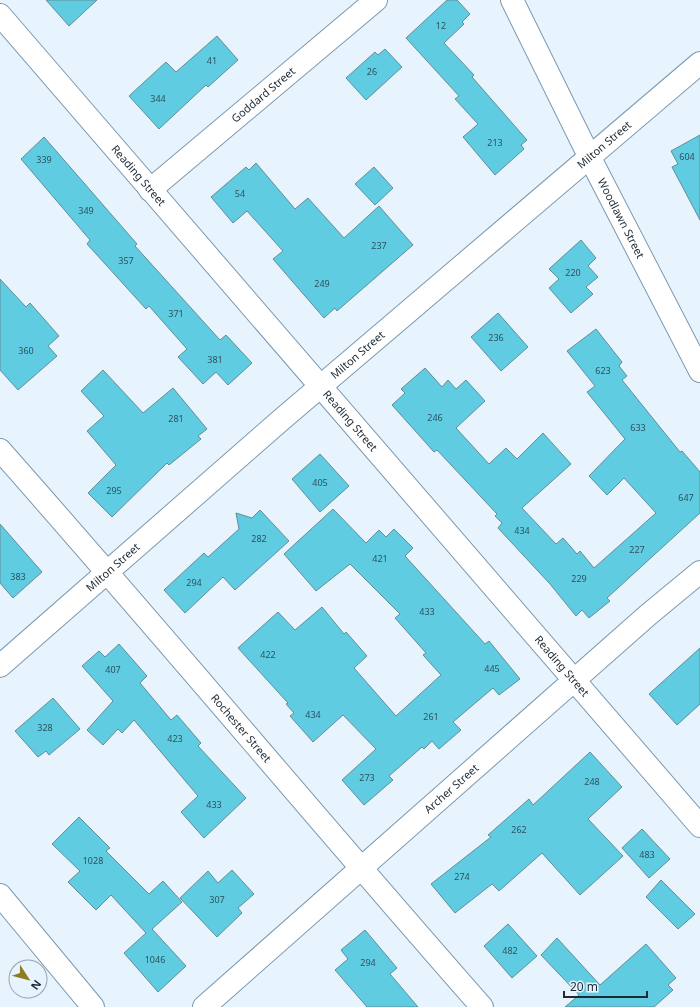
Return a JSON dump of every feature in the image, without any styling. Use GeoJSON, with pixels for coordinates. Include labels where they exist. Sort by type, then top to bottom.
{"type":"FeatureCollection","features":[{"type":"Feature","properties":{"kind":"street","name":"Goddard Street"},"geometry":{"type":"LineString","coordinates":[[150,190],[376,0]]}},
{"type":"Feature","properties":{"kind":"street","name":"Woodlawn Street"},"geometry":{"type":"LineString","coordinates":[[512,0],[590,158],[700,371]]}},
{"type":"Feature","properties":{"kind":"street","name":"Reading Street"},"geometry":{"type":"LineString","coordinates":[[0,15],[320,388],[700,826]]}},
{"type":"Feature","properties":{"kind":"street","name":"Milton Street"},"geometry":{"type":"LineString","coordinates":[[0,666],[320,388],[590,158],[700,62]]}},
{"type":"Feature","properties":{"kind":"street","name":"Rochester Street"},"geometry":{"type":"LineString","coordinates":[[0,450],[108,572],[361,869],[482,1007]]}},
{"type":"Feature","properties":{"kind":"street","name":"Archer Street"},"geometry":{"type":"LineString","coordinates":[[204,1007],[573,680],[700,572]]}},
{"type":"Feature","properties":{"kind":"street"},"geometry":{"type":"LineString","coordinates":[[0,895],[93,1007]]}},
{"type":"Feature","properties":{"kind":"building"},"geometry":{"type":"Polygon","coordinates":[[[46,0],[97,0],[69,26],[46,0]]]}},
{"type":"Feature","properties":{"kind":"building"},"geometry":{"type":"Polygon","coordinates":[[[447,0],[457,0],[470,14],[462,22],[464,24],[444,43],[474,75],[472,77],[527,140],[521,145],[524,149],[495,175],[463,137],[478,124],[455,99],[459,96],[406,38],[447,0]]]}},
{"type":"Feature","properties":{"kind":"building"},"geometry":{"type":"Polygon","coordinates":[[[217,36],[238,60],[208,87],[206,85],[159,129],[129,96],[166,62],[176,72],[217,36]]]}},
{"type":"Feature","properties":{"kind":"building"},"geometry":{"type":"Polygon","coordinates":[[[385,49],[402,67],[366,100],[346,78],[375,52],[378,55],[385,49]]]}},
{"type":"Feature","properties":{"kind":"building"},"geometry":{"type":"Polygon","coordinates":[[[700,135],[700,220],[672,167],[678,164],[671,151],[700,135]]]}},
{"type":"Feature","properties":{"kind":"building"},"geometry":{"type":"Polygon","coordinates":[[[44,137],[137,244],[135,246],[220,340],[226,335],[252,363],[228,385],[216,372],[203,384],[178,357],[187,349],[149,306],[146,309],[87,244],[90,240],[21,159],[44,137]]]}},
{"type":"Feature","properties":{"kind":"building"},"geometry":{"type":"Polygon","coordinates":[[[256,163],[295,209],[308,198],[344,238],[379,206],[413,245],[337,311],[335,308],[324,318],[273,259],[283,251],[247,211],[233,223],[211,197],[246,167],[249,170],[256,163]]]}},
{"type":"Feature","properties":{"kind":"building"},"geometry":{"type":"Polygon","coordinates":[[[374,167],[393,188],[375,205],[355,184],[374,167]]]}},
{"type":"Feature","properties":{"kind":"building"},"geometry":{"type":"Polygon","coordinates":[[[581,240],[596,258],[588,266],[598,277],[586,287],[593,294],[571,313],[549,288],[559,279],[549,269],[581,240]]]}},
{"type":"Feature","properties":{"kind":"building"},"geometry":{"type":"Polygon","coordinates":[[[0,279],[26,307],[30,303],[59,336],[48,346],[57,356],[18,390],[0,370],[0,279]]]}},
{"type":"Feature","properties":{"kind":"building"},"geometry":{"type":"Polygon","coordinates":[[[498,313],[528,347],[501,371],[471,337],[498,313]]]}},
{"type":"Feature","properties":{"kind":"building"},"geometry":{"type":"Polygon","coordinates":[[[596,329],[622,362],[619,366],[627,376],[622,380],[680,452],[682,451],[700,472],[700,513],[607,598],[610,601],[589,618],[582,610],[576,616],[550,584],[498,528],[502,523],[495,516],[497,514],[437,450],[434,452],[392,405],[405,393],[401,389],[425,368],[442,387],[448,380],[456,389],[466,380],[485,401],[456,428],[489,464],[506,448],[517,459],[543,433],[571,464],[522,508],[556,544],[563,538],[577,554],[580,551],[594,568],[656,513],[624,478],[607,495],[589,476],[625,439],[587,392],[595,386],[567,351],[596,329]]]}},
{"type":"Feature","properties":{"kind":"building"},"geometry":{"type":"Polygon","coordinates":[[[103,370],[143,413],[173,388],[207,429],[198,436],[201,439],[169,465],[167,463],[112,517],[88,493],[116,465],[87,431],[104,416],[81,391],[103,370]]]}},
{"type":"Feature","properties":{"kind":"building"},"geometry":{"type":"Polygon","coordinates":[[[320,454],[349,486],[320,512],[292,479],[320,454]]]}},
{"type":"Feature","properties":{"kind":"building"},"geometry":{"type":"Polygon","coordinates":[[[333,509],[366,543],[379,530],[386,537],[394,529],[413,548],[405,556],[485,644],[489,641],[520,679],[499,695],[493,688],[453,722],[461,730],[439,749],[432,741],[424,749],[422,747],[389,776],[393,780],[364,805],[342,780],[376,749],[343,715],[313,742],[290,716],[294,713],[286,704],[288,703],[238,648],[278,612],[295,630],[322,607],[344,634],[346,632],[367,656],[354,668],[396,716],[441,675],[423,655],[426,653],[395,618],[400,614],[350,564],[316,591],[284,554],[333,509]]]}},
{"type":"Feature","properties":{"kind":"building"},"geometry":{"type":"Polygon","coordinates":[[[260,510],[289,541],[235,590],[223,577],[185,613],[164,590],[204,553],[208,557],[239,529],[236,513],[252,518],[260,510]]]}},
{"type":"Feature","properties":{"kind":"building"},"geometry":{"type":"Polygon","coordinates":[[[0,524],[42,572],[13,598],[0,583],[0,524]]]}},
{"type":"Feature","properties":{"kind":"building"},"geometry":{"type":"Polygon","coordinates":[[[119,644],[147,676],[140,683],[171,720],[177,715],[201,743],[198,746],[246,798],[204,838],[181,812],[198,796],[134,720],[122,733],[118,729],[103,745],[87,730],[113,701],[82,666],[99,651],[105,657],[119,644]]]}},
{"type":"Feature","properties":{"kind":"building"},"geometry":{"type":"Polygon","coordinates":[[[700,648],[700,704],[677,725],[649,694],[700,648]]]}},
{"type":"Feature","properties":{"kind":"building"},"geometry":{"type":"Polygon","coordinates":[[[53,698],[80,729],[49,755],[46,751],[38,757],[15,731],[53,698]]]}},
{"type":"Feature","properties":{"kind":"building"},"geometry":{"type":"Polygon","coordinates":[[[590,752],[622,787],[588,819],[623,856],[580,895],[542,853],[499,891],[492,884],[455,913],[431,884],[491,837],[488,835],[529,799],[533,805],[590,752]]]}},
{"type":"Feature","properties":{"kind":"building"},"geometry":{"type":"Polygon","coordinates":[[[79,817],[110,848],[106,851],[149,894],[163,881],[182,902],[152,929],[186,966],[158,992],[124,953],[146,933],[111,895],[96,910],[68,882],[80,871],[52,844],[79,817]]]}},
{"type":"Feature","properties":{"kind":"building"},"geometry":{"type":"Polygon","coordinates":[[[642,829],[670,859],[649,878],[622,848],[642,829]]]}},
{"type":"Feature","properties":{"kind":"building"},"geometry":{"type":"Polygon","coordinates":[[[232,870],[254,894],[238,908],[242,913],[217,937],[180,898],[208,871],[218,883],[232,870]]]}},
{"type":"Feature","properties":{"kind":"building"},"geometry":{"type":"Polygon","coordinates":[[[661,880],[695,914],[678,929],[646,897],[661,880]]]}},
{"type":"Feature","properties":{"kind":"building"},"geometry":{"type":"Polygon","coordinates":[[[508,924],[537,956],[512,978],[484,946],[508,924]]]}},
{"type":"Feature","properties":{"kind":"building"},"geometry":{"type":"Polygon","coordinates":[[[365,930],[397,968],[390,974],[418,1007],[367,1007],[335,970],[348,959],[341,950],[365,930]]]}},
{"type":"Feature","properties":{"kind":"building"},"geometry":{"type":"Polygon","coordinates":[[[557,938],[600,985],[646,944],[676,978],[668,985],[673,990],[654,1007],[565,1007],[579,995],[541,955],[557,938]]]}}]}
